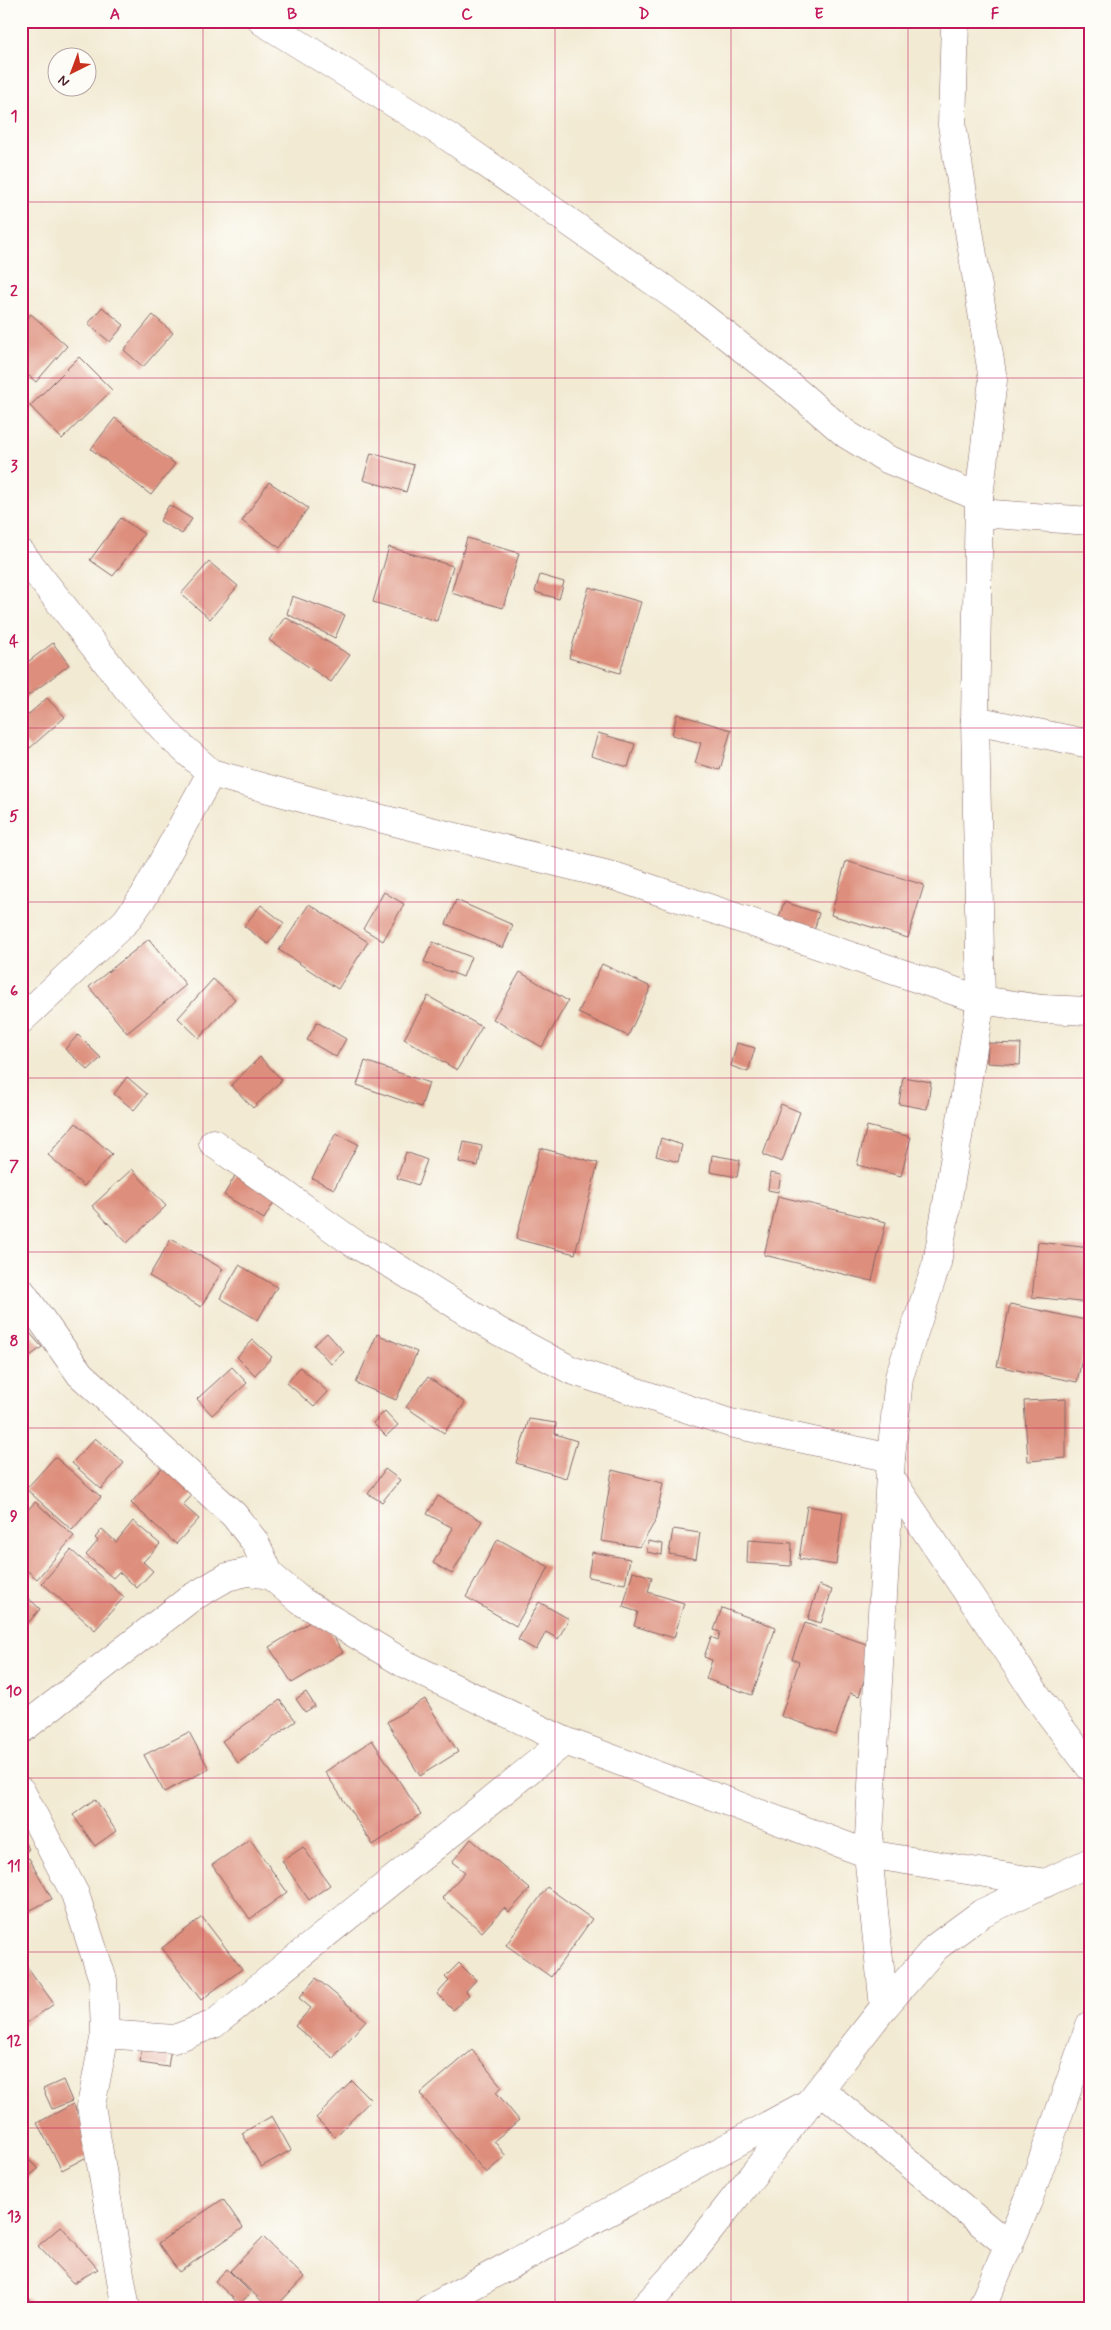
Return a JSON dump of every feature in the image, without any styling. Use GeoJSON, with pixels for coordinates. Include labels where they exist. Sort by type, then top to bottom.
{"type":"FeatureCollection","features":[{"type":"Feature","properties":{"kind":"street"},"geometry":{"type":"LineString","coordinates":[[262,21],[450,138],[666,290],[789,385],[846,434],[887,459],[979,505],[1090,521]]}},
{"type":"Feature","properties":{"kind":"street"},"geometry":{"type":"LineString","coordinates":[[884,2007],[868,1854],[891,1468],[899,1377],[937,1263],[981,1000],[975,720],[979,505],[992,380],[952,125],[955,21]]}},
{"type":"Feature","properties":{"kind":"street"},"geometry":{"type":"LineString","coordinates":[[21,553],[131,693],[173,739],[211,773],[338,808],[617,877],[981,1000],[1042,1009],[1090,1011]]}},
{"type":"Feature","properties":{"kind":"street"},"geometry":{"type":"LineString","coordinates":[[975,720],[1090,744]]}},
{"type":"Feature","properties":{"kind":"street"},"geometry":{"type":"LineString","coordinates":[[21,1020],[126,922],[144,896],[211,773]]}},
{"type":"Feature","properties":{"kind":"street"},"geometry":{"type":"LineString","coordinates":[[213,1143],[355,1244],[391,1264],[498,1332],[571,1370],[730,1423],[891,1468],[1044,1706],[1090,1767]]}},
{"type":"Feature","properties":{"kind":"street"},"geometry":{"type":"LineString","coordinates":[[21,1291],[80,1374],[234,1514],[255,1542],[270,1575],[301,1601],[405,1664],[565,1741],[868,1854],[1046,1883]]}},
{"type":"Feature","properties":{"kind":"street"},"geometry":{"type":"LineString","coordinates":[[21,1730],[191,1598],[227,1577],[248,1572],[270,1575]]}},
{"type":"Feature","properties":{"kind":"street"},"geometry":{"type":"LineString","coordinates":[[105,2034],[174,2039],[214,2024],[565,1741]]}},
{"type":"Feature","properties":{"kind":"street"},"geometry":{"type":"LineString","coordinates":[[21,1791],[75,1894],[103,1980],[105,2034],[91,2106],[126,2309]]}},
{"type":"Feature","properties":{"kind":"street"},"geometry":{"type":"LineString","coordinates":[[643,2309],[681,2267],[817,2096],[884,2007],[936,1947],[982,1913],[1090,1862]]}},
{"type":"Feature","properties":{"kind":"street"},"geometry":{"type":"LineString","coordinates":[[981,2309],[1028,2202],[1090,2025]]}},
{"type":"Feature","properties":{"kind":"street"},"geometry":{"type":"LineString","coordinates":[[817,2096],[1009,2246]]}},
{"type":"Feature","properties":{"kind":"street"},"geometry":{"type":"LineString","coordinates":[[429,2309],[817,2096]]}},
{"type":"Feature","properties":{"kind":"building"},"geometry":{"type":"Polygon","coordinates":[[[102,307],[124,325],[110,342],[88,324],[102,307]]]}},
{"type":"Feature","properties":{"kind":"building"},"geometry":{"type":"Polygon","coordinates":[[[31,314],[67,346],[36,382],[21,369],[21,326],[31,314]]]}},
{"type":"Feature","properties":{"kind":"building"},"geometry":{"type":"Polygon","coordinates":[[[153,315],[173,333],[143,367],[124,350],[153,315]]]}},
{"type":"Feature","properties":{"kind":"building"},"geometry":{"type":"Polygon","coordinates":[[[79,357],[112,390],[62,439],[30,406],[79,357]]]}},
{"type":"Feature","properties":{"kind":"building"},"geometry":{"type":"Polygon","coordinates":[[[115,418],[175,464],[151,495],[91,449],[115,418]]]}},
{"type":"Feature","properties":{"kind":"building"},"geometry":{"type":"Polygon","coordinates":[[[371,453],[414,465],[406,492],[363,480],[371,453]]]}},
{"type":"Feature","properties":{"kind":"building"},"geometry":{"type":"Polygon","coordinates":[[[269,482],[308,508],[280,548],[242,521],[269,482]]]}},
{"type":"Feature","properties":{"kind":"building"},"geometry":{"type":"Polygon","coordinates":[[[169,505],[192,519],[182,534],[160,521],[169,505]]]}},
{"type":"Feature","properties":{"kind":"building"},"geometry":{"type":"Polygon","coordinates":[[[121,518],[144,534],[113,576],[90,560],[121,518]]]}},
{"type":"Feature","properties":{"kind":"building"},"geometry":{"type":"Polygon","coordinates":[[[467,538],[519,553],[503,608],[451,593],[467,538]]]}},
{"type":"Feature","properties":{"kind":"building"},"geometry":{"type":"Polygon","coordinates":[[[389,547],[453,566],[437,621],[373,602],[389,547]]]}},
{"type":"Feature","properties":{"kind":"building"},"geometry":{"type":"Polygon","coordinates":[[[209,562],[238,586],[210,619],[181,594],[209,562]]]}},
{"type":"Feature","properties":{"kind":"building"},"geometry":{"type":"Polygon","coordinates":[[[540,575],[564,582],[559,599],[535,592],[540,575]]]}},
{"type":"Feature","properties":{"kind":"building"},"geometry":{"type":"Polygon","coordinates":[[[589,587],[641,602],[620,673],[569,658],[589,587]]]}},
{"type":"Feature","properties":{"kind":"building"},"geometry":{"type":"Polygon","coordinates":[[[292,596],[345,615],[335,638],[287,614],[292,596]]]}},
{"type":"Feature","properties":{"kind":"building"},"geometry":{"type":"Polygon","coordinates":[[[285,617],[350,655],[331,682],[269,640],[285,617]]]}},
{"type":"Feature","properties":{"kind":"building"},"geometry":{"type":"Polygon","coordinates":[[[53,643],[69,665],[21,701],[21,667],[53,643]]]}},
{"type":"Feature","properties":{"kind":"building"},"geometry":{"type":"Polygon","coordinates":[[[47,698],[65,717],[30,748],[21,738],[21,721],[47,698]]]}},
{"type":"Feature","properties":{"kind":"building"},"geometry":{"type":"Polygon","coordinates":[[[677,714],[731,730],[720,770],[695,763],[701,743],[672,735],[677,714]]]}},
{"type":"Feature","properties":{"kind":"building"},"geometry":{"type":"Polygon","coordinates":[[[598,733],[635,744],[628,767],[591,756],[598,733]]]}},
{"type":"Feature","properties":{"kind":"building"},"geometry":{"type":"Polygon","coordinates":[[[846,861],[924,885],[908,938],[831,915],[846,861]]]}},
{"type":"Feature","properties":{"kind":"building"},"geometry":{"type":"Polygon","coordinates":[[[384,892],[404,904],[383,941],[363,929],[384,892]]]}},
{"type":"Feature","properties":{"kind":"building"},"geometry":{"type":"Polygon","coordinates":[[[456,900],[513,925],[503,948],[446,924],[456,900]]]}},
{"type":"Feature","properties":{"kind":"building"},"geometry":{"type":"Polygon","coordinates":[[[784,902],[819,913],[814,931],[778,920],[784,902]]]}},
{"type":"Feature","properties":{"kind":"building"},"geometry":{"type":"Polygon","coordinates":[[[309,904],[368,942],[338,989],[279,950],[309,904]]]}},
{"type":"Feature","properties":{"kind":"building"},"geometry":{"type":"Polygon","coordinates":[[[261,905],[284,923],[268,944],[244,926],[261,905]]]}},
{"type":"Feature","properties":{"kind":"building"},"geometry":{"type":"Polygon","coordinates":[[[149,939],[186,985],[127,1033],[89,987],[149,939]]]}},
{"type":"Feature","properties":{"kind":"building"},"geometry":{"type":"Polygon","coordinates":[[[433,942],[471,957],[463,977],[424,962],[433,942]]]}},
{"type":"Feature","properties":{"kind":"building"},"geometry":{"type":"Polygon","coordinates":[[[602,964],[651,987],[628,1036],[578,1013],[602,964]]]}},
{"type":"Feature","properties":{"kind":"building"},"geometry":{"type":"Polygon","coordinates":[[[520,972],[568,1001],[542,1047],[493,1019],[520,972]]]}},
{"type":"Feature","properties":{"kind":"building"},"geometry":{"type":"Polygon","coordinates":[[[213,979],[235,999],[199,1038],[178,1018],[213,979]]]}},
{"type":"Feature","properties":{"kind":"building"},"geometry":{"type":"Polygon","coordinates":[[[428,996],[482,1027],[457,1070],[404,1039],[428,996]]]}},
{"type":"Feature","properties":{"kind":"building"},"geometry":{"type":"Polygon","coordinates":[[[317,1022],[346,1039],[336,1057],[307,1040],[317,1022]]]}},
{"type":"Feature","properties":{"kind":"building"},"geometry":{"type":"Polygon","coordinates":[[[78,1035],[101,1058],[88,1070],[65,1049],[78,1035]]]}},
{"type":"Feature","properties":{"kind":"building"},"geometry":{"type":"Polygon","coordinates":[[[737,1043],[755,1048],[748,1072],[731,1066],[737,1043]]]}},
{"type":"Feature","properties":{"kind":"building"},"geometry":{"type":"Polygon","coordinates":[[[988,1043],[1021,1044],[1020,1065],[987,1063],[988,1043]]]}},
{"type":"Feature","properties":{"kind":"building"},"geometry":{"type":"Polygon","coordinates":[[[260,1057],[282,1080],[253,1108],[231,1085],[260,1057]]]}},
{"type":"Feature","properties":{"kind":"building"},"geometry":{"type":"Polygon","coordinates":[[[365,1061],[429,1083],[421,1107],[357,1085],[365,1061]]]}},
{"type":"Feature","properties":{"kind":"building"},"geometry":{"type":"Polygon","coordinates":[[[127,1077],[147,1094],[134,1110],[114,1094],[127,1077]]]}},
{"type":"Feature","properties":{"kind":"building"},"geometry":{"type":"Polygon","coordinates":[[[903,1077],[931,1082],[927,1109],[899,1104],[903,1077]]]}},
{"type":"Feature","properties":{"kind":"building"},"geometry":{"type":"Polygon","coordinates":[[[781,1104],[800,1112],[782,1162],[763,1155],[781,1104]]]}},
{"type":"Feature","properties":{"kind":"building"},"geometry":{"type":"Polygon","coordinates":[[[76,1123],[112,1154],[84,1186],[48,1155],[76,1123]]]}},
{"type":"Feature","properties":{"kind":"building"},"geometry":{"type":"Polygon","coordinates":[[[867,1126],[911,1137],[901,1176],[857,1165],[867,1126]]]}},
{"type":"Feature","properties":{"kind":"building"},"geometry":{"type":"Polygon","coordinates":[[[336,1133],[358,1144],[334,1189],[312,1178],[336,1133]]]}},
{"type":"Feature","properties":{"kind":"building"},"geometry":{"type":"Polygon","coordinates":[[[661,1138],[682,1145],[678,1162],[656,1156],[661,1138]]]}},
{"type":"Feature","properties":{"kind":"building"},"geometry":{"type":"Polygon","coordinates":[[[464,1142],[482,1146],[478,1166],[459,1162],[464,1142]]]}},
{"type":"Feature","properties":{"kind":"building"},"geometry":{"type":"Polygon","coordinates":[[[540,1148],[598,1163],[575,1254],[516,1239],[540,1148]]]}},
{"type":"Feature","properties":{"kind":"building"},"geometry":{"type":"Polygon","coordinates":[[[406,1152],[427,1160],[418,1185],[397,1178],[406,1152]]]}},
{"type":"Feature","properties":{"kind":"building"},"geometry":{"type":"Polygon","coordinates":[[[712,1155],[740,1160],[737,1177],[710,1172],[712,1155]]]}},
{"type":"Feature","properties":{"kind":"building"},"geometry":{"type":"Polygon","coordinates":[[[132,1169],[166,1206],[127,1243],[92,1206],[132,1169]]]}},
{"type":"Feature","properties":{"kind":"building"},"geometry":{"type":"Polygon","coordinates":[[[770,1173],[781,1175],[778,1192],[768,1190],[770,1173]]]}},
{"type":"Feature","properties":{"kind":"building"},"geometry":{"type":"Polygon","coordinates":[[[236,1174],[277,1197],[264,1219],[224,1195],[236,1174]]]}},
{"type":"Feature","properties":{"kind":"building"},"geometry":{"type":"Polygon","coordinates":[[[778,1196],[886,1222],[872,1281],[764,1255],[778,1196]]]}},
{"type":"Feature","properties":{"kind":"building"},"geometry":{"type":"Polygon","coordinates":[[[171,1239],[223,1269],[201,1307],[149,1276],[171,1239]]]}},
{"type":"Feature","properties":{"kind":"building"},"geometry":{"type":"Polygon","coordinates":[[[1038,1242],[1090,1248],[1090,1303],[1032,1297],[1038,1242]]]}},
{"type":"Feature","properties":{"kind":"building"},"geometry":{"type":"Polygon","coordinates":[[[239,1265],[277,1287],[258,1320],[220,1298],[239,1265]]]}},
{"type":"Feature","properties":{"kind":"building"},"geometry":{"type":"Polygon","coordinates":[[[1010,1304],[1090,1321],[1077,1382],[997,1366],[1010,1304]]]}},
{"type":"Feature","properties":{"kind":"building"},"geometry":{"type":"Polygon","coordinates":[[[23,1325],[42,1347],[21,1363],[21,1327],[23,1325]]]}},
{"type":"Feature","properties":{"kind":"building"},"geometry":{"type":"Polygon","coordinates":[[[327,1333],[344,1352],[331,1364],[314,1345],[327,1333]]]}},
{"type":"Feature","properties":{"kind":"building"},"geometry":{"type":"Polygon","coordinates":[[[377,1334],[417,1352],[396,1400],[356,1383],[377,1334]]]}},
{"type":"Feature","properties":{"kind":"building"},"geometry":{"type":"Polygon","coordinates":[[[253,1340],[272,1357],[255,1375],[237,1357],[253,1340]]]}},
{"type":"Feature","properties":{"kind":"building"},"geometry":{"type":"Polygon","coordinates":[[[232,1367],[247,1383],[212,1415],[197,1399],[232,1367]]]}},
{"type":"Feature","properties":{"kind":"building"},"geometry":{"type":"Polygon","coordinates":[[[300,1367],[328,1392],[314,1407],[287,1383],[300,1367]]]}},
{"type":"Feature","properties":{"kind":"building"},"geometry":{"type":"Polygon","coordinates":[[[428,1377],[465,1403],[444,1433],[406,1407],[428,1377]]]}},
{"type":"Feature","properties":{"kind":"building"},"geometry":{"type":"Polygon","coordinates":[[[1066,1399],[1066,1458],[1028,1461],[1024,1401],[1066,1399]]]}},
{"type":"Feature","properties":{"kind":"building"},"geometry":{"type":"Polygon","coordinates":[[[385,1411],[398,1425],[386,1436],[373,1423],[385,1411]]]}},
{"type":"Feature","properties":{"kind":"building"},"geometry":{"type":"Polygon","coordinates":[[[529,1419],[556,1423],[555,1434],[577,1441],[566,1478],[516,1463],[529,1419]]]}},
{"type":"Feature","properties":{"kind":"building"},"geometry":{"type":"Polygon","coordinates":[[[95,1438],[124,1463],[101,1489],[72,1463],[95,1438]]]}},
{"type":"Feature","properties":{"kind":"building"},"geometry":{"type":"Polygon","coordinates":[[[55,1457],[101,1497],[72,1530],[26,1489],[55,1457]]]}},
{"type":"Feature","properties":{"kind":"building"},"geometry":{"type":"Polygon","coordinates":[[[167,1462],[197,1490],[183,1505],[199,1519],[176,1544],[131,1503],[167,1462]]]}},
{"type":"Feature","properties":{"kind":"building"},"geometry":{"type":"Polygon","coordinates":[[[385,1469],[400,1480],[382,1502],[368,1494],[385,1469]]]}},
{"type":"Feature","properties":{"kind":"building"},"geometry":{"type":"Polygon","coordinates":[[[612,1470],[663,1483],[656,1520],[640,1547],[601,1541],[612,1470]]]}},
{"type":"Feature","properties":{"kind":"building"},"geometry":{"type":"Polygon","coordinates":[[[438,1496],[482,1521],[452,1574],[433,1563],[453,1528],[427,1514],[438,1496]]]}},
{"type":"Feature","properties":{"kind":"building"},"geometry":{"type":"Polygon","coordinates":[[[35,1502],[74,1536],[37,1579],[21,1565],[21,1517],[35,1502]]]}},
{"type":"Feature","properties":{"kind":"building"},"geometry":{"type":"Polygon","coordinates":[[[807,1506],[843,1512],[836,1565],[799,1559],[807,1506]]]}},
{"type":"Feature","properties":{"kind":"building"},"geometry":{"type":"Polygon","coordinates":[[[133,1521],[160,1544],[143,1562],[153,1571],[137,1588],[119,1572],[113,1578],[86,1555],[98,1541],[95,1538],[102,1529],[116,1542],[133,1521]]]}},
{"type":"Feature","properties":{"kind":"building"},"geometry":{"type":"Polygon","coordinates":[[[673,1529],[700,1533],[696,1559],[669,1554],[673,1529]]]}},
{"type":"Feature","properties":{"kind":"building"},"geometry":{"type":"Polygon","coordinates":[[[498,1539],[549,1567],[516,1626],[466,1597],[498,1539]]]}},
{"type":"Feature","properties":{"kind":"building"},"geometry":{"type":"Polygon","coordinates":[[[748,1540],[792,1543],[791,1566],[747,1563],[748,1540]]]}},
{"type":"Feature","properties":{"kind":"building"},"geometry":{"type":"Polygon","coordinates":[[[648,1541],[663,1544],[662,1555],[647,1552],[648,1541]]]}},
{"type":"Feature","properties":{"kind":"building"},"geometry":{"type":"Polygon","coordinates":[[[71,1550],[124,1597],[95,1630],[42,1583],[71,1550]]]}},
{"type":"Feature","properties":{"kind":"building"},"geometry":{"type":"Polygon","coordinates":[[[592,1552],[630,1559],[625,1584],[588,1577],[592,1552]]]}},
{"type":"Feature","properties":{"kind":"building"},"geometry":{"type":"Polygon","coordinates":[[[633,1571],[652,1577],[648,1592],[684,1603],[674,1638],[634,1626],[638,1612],[623,1607],[633,1571]]]}},
{"type":"Feature","properties":{"kind":"building"},"geometry":{"type":"Polygon","coordinates":[[[819,1585],[832,1590],[821,1623],[808,1619],[819,1585]]]}},
{"type":"Feature","properties":{"kind":"building"},"geometry":{"type":"Polygon","coordinates":[[[24,1594],[40,1609],[28,1623],[21,1618],[21,1597],[24,1594]]]}},
{"type":"Feature","properties":{"kind":"building"},"geometry":{"type":"Polygon","coordinates":[[[539,1602],[569,1619],[558,1639],[546,1632],[536,1650],[518,1640],[539,1602]]]}},
{"type":"Feature","properties":{"kind":"building"},"geometry":{"type":"Polygon","coordinates":[[[722,1608],[776,1627],[752,1695],[706,1679],[712,1660],[704,1657],[711,1637],[718,1640],[720,1632],[714,1630],[722,1608]]]}},
{"type":"Feature","properties":{"kind":"building"},"geometry":{"type":"Polygon","coordinates":[[[320,1616],[343,1652],[292,1683],[269,1647],[320,1616]]]}},
{"type":"Feature","properties":{"kind":"building"},"geometry":{"type":"Polygon","coordinates":[[[805,1623],[875,1647],[859,1696],[850,1693],[836,1735],[781,1716],[799,1662],[792,1659],[805,1623]]]}},
{"type":"Feature","properties":{"kind":"building"},"geometry":{"type":"Polygon","coordinates":[[[306,1692],[315,1706],[305,1712],[296,1699],[306,1692]]]}},
{"type":"Feature","properties":{"kind":"building"},"geometry":{"type":"Polygon","coordinates":[[[425,1699],[458,1752],[420,1776],[387,1722],[425,1699]]]}},
{"type":"Feature","properties":{"kind":"building"},"geometry":{"type":"Polygon","coordinates":[[[280,1700],[296,1721],[238,1763],[222,1741],[280,1700]]]}},
{"type":"Feature","properties":{"kind":"building"},"geometry":{"type":"Polygon","coordinates":[[[189,1732],[209,1769],[164,1792],[144,1755],[189,1732]]]}},
{"type":"Feature","properties":{"kind":"building"},"geometry":{"type":"Polygon","coordinates":[[[372,1740],[421,1814],[373,1845],[325,1772],[372,1740]]]}},
{"type":"Feature","properties":{"kind":"building"},"geometry":{"type":"Polygon","coordinates":[[[95,1799],[116,1831],[95,1846],[73,1815],[95,1799]]]}},
{"type":"Feature","properties":{"kind":"building"},"geometry":{"type":"Polygon","coordinates":[[[21,1837],[29,1849],[21,1854],[21,1837]]]}},
{"type":"Feature","properties":{"kind":"building"},"geometry":{"type":"Polygon","coordinates":[[[250,1839],[287,1892],[250,1919],[212,1865],[250,1839]]]}},
{"type":"Feature","properties":{"kind":"building"},"geometry":{"type":"Polygon","coordinates":[[[471,1839],[530,1889],[509,1912],[504,1908],[482,1932],[442,1898],[465,1872],[452,1862],[471,1839]]]}},
{"type":"Feature","properties":{"kind":"building"},"geometry":{"type":"Polygon","coordinates":[[[303,1847],[330,1885],[309,1900],[282,1861],[303,1847]]]}},
{"type":"Feature","properties":{"kind":"building"},"geometry":{"type":"Polygon","coordinates":[[[29,1858],[52,1899],[21,1915],[21,1861],[29,1858]]]}},
{"type":"Feature","properties":{"kind":"building"},"geometry":{"type":"Polygon","coordinates":[[[547,1887],[592,1919],[551,1977],[506,1945],[547,1887]]]}},
{"type":"Feature","properties":{"kind":"building"},"geometry":{"type":"Polygon","coordinates":[[[202,1917],[242,1969],[201,2000],[162,1948],[202,1917]]]}},
{"type":"Feature","properties":{"kind":"building"},"geometry":{"type":"Polygon","coordinates":[[[459,1963],[476,1980],[466,1991],[469,1995],[453,2010],[437,1994],[449,1981],[445,1977],[459,1963]]]}},
{"type":"Feature","properties":{"kind":"building"},"geometry":{"type":"Polygon","coordinates":[[[26,1965],[54,2004],[21,2027],[21,1969],[26,1965]]]}},
{"type":"Feature","properties":{"kind":"building"},"geometry":{"type":"Polygon","coordinates":[[[316,1978],[366,2020],[333,2058],[295,2026],[311,2008],[299,1998],[316,1978]]]}},
{"type":"Feature","properties":{"kind":"building"},"geometry":{"type":"Polygon","coordinates":[[[142,2044],[171,2048],[168,2067],[140,2063],[142,2044]]]}},
{"type":"Feature","properties":{"kind":"building"},"geometry":{"type":"Polygon","coordinates":[[[472,2050],[502,2087],[496,2092],[519,2120],[494,2141],[506,2156],[486,2173],[420,2094],[472,2050]]]}},
{"type":"Feature","properties":{"kind":"building"},"geometry":{"type":"Polygon","coordinates":[[[63,2080],[72,2101],[52,2109],[43,2089],[63,2080]]]}},
{"type":"Feature","properties":{"kind":"building"},"geometry":{"type":"Polygon","coordinates":[[[352,2081],[371,2100],[335,2137],[316,2118],[352,2081]]]}},
{"type":"Feature","properties":{"kind":"building"},"geometry":{"type":"Polygon","coordinates":[[[73,2104],[98,2151],[62,2170],[37,2123],[73,2104]]]}},
{"type":"Feature","properties":{"kind":"building"},"geometry":{"type":"Polygon","coordinates":[[[272,2116],[291,2150],[261,2167],[242,2133],[272,2116]]]}},
{"type":"Feature","properties":{"kind":"building"},"geometry":{"type":"Polygon","coordinates":[[[21,2152],[38,2169],[21,2183],[21,2152]]]}},
{"type":"Feature","properties":{"kind":"building"},"geometry":{"type":"Polygon","coordinates":[[[223,2199],[243,2228],[179,2272],[158,2243],[223,2199]]]}},
{"type":"Feature","properties":{"kind":"building"},"geometry":{"type":"Polygon","coordinates":[[[61,2226],[98,2269],[73,2283],[38,2246],[61,2226]]]}},
{"type":"Feature","properties":{"kind":"building"},"geometry":{"type":"Polygon","coordinates":[[[263,2237],[304,2277],[274,2309],[270,2309],[230,2271],[263,2237]]]}},
{"type":"Feature","properties":{"kind":"building"},"geometry":{"type":"Polygon","coordinates":[[[227,2269],[251,2293],[239,2304],[215,2281],[227,2269]]]}},
{"type":"Feature","properties":{"kind":"building"},"geometry":{"type":"Polygon","coordinates":[[[21,2293],[38,2307],[21,2309],[21,2293]]]}}]}
